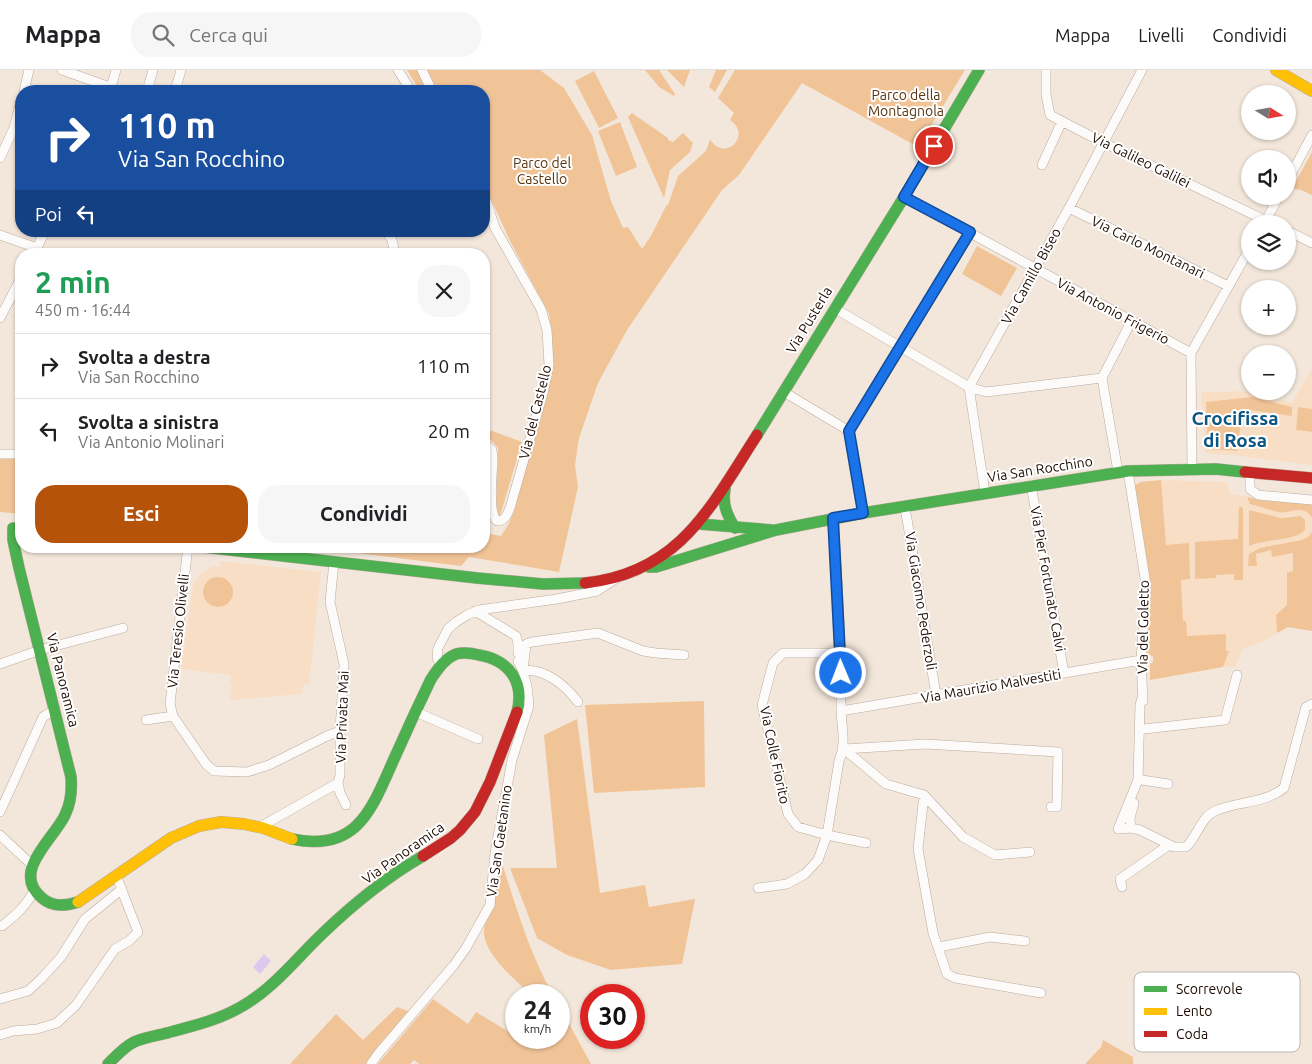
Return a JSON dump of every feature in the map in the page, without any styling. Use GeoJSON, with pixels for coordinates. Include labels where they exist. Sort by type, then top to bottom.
{"type":"FeatureCollection","features":[{"type":"Feature","properties":{"kind":"street"},"geometry":{"type":"LineString","coordinates":[[26,85],[30,70]]}},
{"type":"Feature","properties":{"kind":"street"},"geometry":{"type":"LineString","coordinates":[[62,70],[101,85]]}},
{"type":"Feature","properties":{"kind":"street"},"geometry":{"type":"LineString","coordinates":[[114,85],[116,70]]}},
{"type":"Feature","properties":{"kind":"street"},"geometry":{"type":"LineString","coordinates":[[149,85],[153,70]]}},
{"type":"Feature","properties":{"kind":"street"},"geometry":{"type":"LineString","coordinates":[[177,85],[181,70]]}},
{"type":"Feature","properties":{"kind":"street"},"geometry":{"type":"LineString","coordinates":[[398,70],[407,85]]}},
{"type":"Feature","properties":{"kind":"street"},"geometry":{"type":"LineString","coordinates":[[422,70],[429,85]]}},
{"type":"Feature","properties":{"kind":"street","name":"Via Pusterla"},"geometry":{"type":"LineString","coordinates":[[644,567],[678,546],[699,524],[726,484],[904,197],[979,70]]}},
{"type":"Feature","properties":{"kind":"street","name":"Via Galileo Galilei"},"geometry":{"type":"LineString","coordinates":[[1046,70],[1046,94],[1050,115],[1251,215]]}},
{"type":"Feature","properties":{"kind":"street","name":"Via Camillo Biseo"},"geometry":{"type":"LineString","coordinates":[[969,387],[1036,269],[1142,70]]}},
{"type":"Feature","properties":{"kind":"street"},"geometry":{"type":"LineString","coordinates":[[1276,70],[1312,91]]}},
{"type":"Feature","properties":{"kind":"street"},"geometry":{"type":"LineString","coordinates":[[1042,165],[1062,121]]}},
{"type":"Feature","properties":{"kind":"street"},"geometry":{"type":"LineString","coordinates":[[0,158],[15,135]]}},
{"type":"Feature","properties":{"kind":"street"},"geometry":{"type":"LineString","coordinates":[[1296,165],[1312,135]]}},
{"type":"Feature","properties":{"kind":"street","name":"Via Antonio Frigerio"},"geometry":{"type":"LineString","coordinates":[[904,197],[1191,352]]}},
{"type":"Feature","properties":{"kind":"street","name":"Via Carlo Montanari"},"geometry":{"type":"LineString","coordinates":[[1069,208],[1228,286]]}},
{"type":"Feature","properties":{"kind":"street","name":"Via del Castello"},"geometry":{"type":"LineString","coordinates":[[490,213],[495,228],[541,309],[547,330],[549,365],[543,393],[510,508],[501,521],[497,521],[494,518],[492,505],[494,458],[490,448]]}},
{"type":"Feature","properties":{"kind":"street"},"geometry":{"type":"LineString","coordinates":[[490,220],[495,228]]}},
{"type":"Feature","properties":{"kind":"street"},"geometry":{"type":"LineString","coordinates":[[863,513],[849,431],[970,232]]}},
{"type":"Feature","properties":{"kind":"street"},"geometry":{"type":"LineString","coordinates":[[0,235],[29,248]]}},
{"type":"Feature","properties":{"kind":"street"},"geometry":{"type":"LineString","coordinates":[[1296,235],[1312,243]]}},
{"type":"Feature","properties":{"kind":"street"},"geometry":{"type":"LineString","coordinates":[[1192,470],[1191,352],[1241,264]]}},
{"type":"Feature","properties":{"kind":"street"},"geometry":{"type":"LineString","coordinates":[[1,314],[15,289]]}},
{"type":"Feature","properties":{"kind":"street"},"geometry":{"type":"LineString","coordinates":[[834,308],[969,387],[986,392],[1102,378],[1132,320]]}},
{"type":"Feature","properties":{"kind":"street","name":"Via del Goletto"},"geometry":{"type":"LineString","coordinates":[[1102,378],[1146,585],[1141,660],[1144,729],[1142,780],[1130,818],[1131,828]]}},
{"type":"Feature","properties":{"kind":"street"},"geometry":{"type":"LineString","coordinates":[[969,387],[985,493]]}},
{"type":"Feature","properties":{"kind":"street"},"geometry":{"type":"LineString","coordinates":[[784,392],[849,431]]}},
{"type":"Feature","properties":{"kind":"street"},"geometry":{"type":"LineString","coordinates":[[0,454],[15,454]]}},
{"type":"Feature","properties":{"kind":"street","name":"Via San Rocchino"},"geometry":{"type":"LineString","coordinates":[[644,567],[656,567],[776,530],[833,518],[1123,471],[1192,470],[1250,472],[1312,478]]}},
{"type":"Feature","properties":{"kind":"street"},"geometry":{"type":"LineString","coordinates":[[1250,472],[1250,489],[1258,495],[1312,500]]}},
{"type":"Feature","properties":{"kind":"street"},"geometry":{"type":"LineString","coordinates":[[726,484],[722,500],[724,509],[735,528]]}},
{"type":"Feature","properties":{"kind":"street","name":"Via Pier Fortunato Calvi"},"geometry":{"type":"LineString","coordinates":[[1031,485],[1064,673]]}},
{"type":"Feature","properties":{"kind":"street","name":"Via Giacomo Pederzoli"},"geometry":{"type":"LineString","coordinates":[[905,507],[936,695]]}},
{"type":"Feature","properties":{"kind":"street"},"geometry":{"type":"LineString","coordinates":[[758,888],[787,884],[805,874],[818,860],[827,835],[840,760],[844,749],[841,711],[841,654],[833,518]]}},
{"type":"Feature","properties":{"kind":"street","name":"Via San Rocchino"},"geometry":{"type":"LineString","coordinates":[[699,524],[776,530]]}},
{"type":"Feature","properties":{"kind":"street"},"geometry":{"type":"LineString","coordinates":[[0,526],[15,528]]}},
{"type":"Feature","properties":{"kind":"street","name":"Via Panoramica"},"geometry":{"type":"LineString","coordinates":[[15,534],[13,540],[15,548]]}},
{"type":"Feature","properties":{"kind":"street","name":"Via Panoramica"},"geometry":{"type":"LineString","coordinates":[[16,553],[55,709],[73,793],[65,817],[32,865]]}},
{"type":"Feature","properties":{"kind":"street","name":"Via Teresio Olivelli"},"geometry":{"type":"LineString","coordinates":[[173,716],[170,704],[187,553]]}},
{"type":"Feature","properties":{"kind":"street"},"geometry":{"type":"LineString","coordinates":[[256,553],[557,585],[592,582],[621,576],[644,567]]}},
{"type":"Feature","properties":{"kind":"street","name":"Via Privata Mai"},"geometry":{"type":"LineString","coordinates":[[334,562],[330,602],[344,664],[340,731],[340,775],[338,782],[340,794],[346,805]]}},
{"type":"Feature","properties":{"kind":"street"},"geometry":{"type":"LineString","coordinates":[[440,665],[437,657],[438,648],[448,629],[474,610],[557,599],[597,591],[621,576]]}},
{"type":"Feature","properties":{"kind":"street"},"geometry":{"type":"LineString","coordinates":[[474,610],[516,636],[518,643],[515,661],[523,671],[531,669],[548,676],[566,688],[578,702]]}},
{"type":"Feature","properties":{"kind":"street"},"geometry":{"type":"LineString","coordinates":[[0,664],[40,650],[123,628]]}},
{"type":"Feature","properties":{"kind":"street","name":"Via San Gaetanino"},"geometry":{"type":"LineString","coordinates":[[371,1064],[454,965],[466,948],[490,905],[495,853],[512,760],[529,706],[523,671],[526,661],[526,644],[598,634],[643,651],[684,655]]}},
{"type":"Feature","properties":{"kind":"street"},"geometry":{"type":"LineString","coordinates":[[0,835],[32,865],[31,881],[43,900],[50,904],[70,905],[81,902],[171,838],[213,822],[260,827],[278,836],[308,842],[324,842],[349,832],[368,813],[431,679],[440,665],[450,657],[462,652],[488,656],[502,662],[515,661]]}},
{"type":"Feature","properties":{"kind":"street","name":"Via Colle Fiorito"},"geometry":{"type":"LineString","coordinates":[[841,654],[783,654],[773,663],[762,705],[788,814],[798,827],[866,843]]}},
{"type":"Feature","properties":{"kind":"street","name":"Via Maurizio Malvestiti"},"geometry":{"type":"LineString","coordinates":[[841,711],[1141,660]]}},
{"type":"Feature","properties":{"kind":"street","name":"Via Panoramica"},"geometry":{"type":"LineString","coordinates":[[108,1064],[122,1050],[134,1042],[219,1017],[239,1008],[267,989],[327,929],[389,878],[455,835],[468,822],[480,805],[515,714],[520,698],[515,661]]}},
{"type":"Feature","properties":{"kind":"street"},"geometry":{"type":"LineString","coordinates":[[1144,729],[1225,720],[1237,675]]}},
{"type":"Feature","properties":{"kind":"street","name":"Via del Goletto"},"geometry":{"type":"LineString","coordinates":[[1142,695],[1140,705],[1138,780],[1118,829],[1131,828],[1140,830],[1171,846]]}},
{"type":"Feature","properties":{"kind":"street"},"geometry":{"type":"LineString","coordinates":[[1122,887],[1120,879],[1171,846],[1186,847],[1193,840],[1205,819],[1214,811],[1275,795],[1284,788],[1306,707],[1312,704]]}},
{"type":"Feature","properties":{"kind":"street"},"geometry":{"type":"LineString","coordinates":[[0,812],[43,717],[55,709]]}},
{"type":"Feature","properties":{"kind":"street"},"geometry":{"type":"LineString","coordinates":[[416,712],[478,739]]}},
{"type":"Feature","properties":{"kind":"street"},"geometry":{"type":"LineString","coordinates":[[146,720],[173,716],[206,764],[214,771],[227,773],[247,772],[269,765],[340,731]]}},
{"type":"Feature","properties":{"kind":"street"},"geometry":{"type":"LineString","coordinates":[[844,749],[925,744],[1058,752],[1056,807],[1051,807]]}},
{"type":"Feature","properties":{"kind":"street"},"geometry":{"type":"LineString","coordinates":[[844,749],[886,784],[924,795],[963,837],[995,854],[1030,852]]}},
{"type":"Feature","properties":{"kind":"street"},"geometry":{"type":"LineString","coordinates":[[1142,780],[1168,784]]}},
{"type":"Feature","properties":{"kind":"street","name":"Via Privata Mai"},"geometry":{"type":"LineString","coordinates":[[260,827],[338,782]]}},
{"type":"Feature","properties":{"kind":"street"},"geometry":{"type":"LineString","coordinates":[[924,795],[918,849],[933,933],[948,974],[955,978],[1041,993]]}},
{"type":"Feature","properties":{"kind":"street"},"geometry":{"type":"LineString","coordinates":[[0,1035],[13,1031],[37,1029],[57,1023],[76,1005],[115,949],[129,941],[138,932],[116,876]]}},
{"type":"Feature","properties":{"kind":"street"},"geometry":{"type":"LineString","coordinates":[[2,926],[29,901],[35,889]]}},
{"type":"Feature","properties":{"kind":"street"},"geometry":{"type":"LineString","coordinates":[[0,999],[28,991],[61,957],[85,919],[122,889]]}},
{"type":"Feature","properties":{"kind":"street"},"geometry":{"type":"LineString","coordinates":[[939,947],[990,937],[1025,941]]}},
{"type":"Feature","properties":{"kind":"shaded area"},"geometry":{"type":"Polygon","coordinates":[[[1312,368],[1312,409],[1298,408],[1296,430],[1312,432],[1312,465],[1231,455],[1205,454],[1201,392],[1241,391],[1241,400],[1282,400],[1292,403],[1296,400],[1296,396],[1312,368]]]}},
{"type":"Feature","properties":{"kind":"shaded area"},"geometry":{"type":"Polygon","coordinates":[[[1161,480],[1227,482],[1230,493],[1265,501],[1312,504],[1312,631],[1288,627],[1262,642],[1243,648],[1235,667],[1223,667],[1150,680],[1150,664],[1153,662],[1153,656],[1146,654],[1151,586],[1135,485],[1141,482],[1161,480]],[[1296,515],[1277,518],[1250,546],[1255,543],[1303,532],[1306,526],[1296,515]]]}},
{"type":"Feature","properties":{"kind":"shaded area"},"geometry":{"type":"Polygon","coordinates":[[[221,561],[321,572],[309,685],[303,685],[302,694],[230,700],[231,675],[181,669],[193,585],[207,569],[213,566],[220,567],[221,561]],[[213,578],[206,583],[203,596],[206,600],[217,606],[222,606],[231,596],[232,588],[213,578]]]}},
{"type":"Feature","properties":{"kind":"shaded area"},"geometry":{"type":"Polygon","coordinates":[[[264,954],[271,961],[260,974],[253,967],[264,954]]]}},
{"type":"Feature","properties":{"kind":"green space"},"geometry":{"type":"Polygon","coordinates":[[[407,70],[417,70],[425,85],[416,85],[407,70]]]}},
{"type":"Feature","properties":{"kind":"green space","name":"Parco del Castello"},"geometry":{"type":"Polygon","coordinates":[[[425,70],[540,70],[564,88],[592,135],[611,201],[623,228],[628,227],[642,249],[668,205],[678,176],[706,151],[710,139],[716,146],[729,148],[737,139],[739,133],[736,126],[730,120],[734,113],[718,98],[735,70],[965,70],[918,147],[802,83],[739,175],[722,190],[627,330],[598,383],[579,438],[575,465],[578,487],[559,572],[469,557],[461,566],[358,553],[490,553],[490,534],[501,536],[514,512],[552,374],[553,351],[549,314],[511,243],[490,197],[490,85],[433,85],[425,70]]]}},
{"type":"Feature","properties":{"kind":"green space"},"geometry":{"type":"Polygon","coordinates":[[[645,70],[659,70],[675,94],[674,96],[659,87],[645,70]]]}},
{"type":"Feature","properties":{"kind":"green space"},"geometry":{"type":"Polygon","coordinates":[[[667,70],[690,70],[684,87],[667,70]]]}},
{"type":"Feature","properties":{"kind":"green space"},"geometry":{"type":"Polygon","coordinates":[[[716,70],[727,70],[715,92],[709,87],[716,70]]]}},
{"type":"Feature","properties":{"kind":"green space"},"geometry":{"type":"Polygon","coordinates":[[[594,71],[618,118],[599,128],[575,81],[594,71]]]}},
{"type":"Feature","properties":{"kind":"green space"},"geometry":{"type":"Polygon","coordinates":[[[632,113],[668,138],[668,140],[673,142],[683,133],[693,143],[690,152],[670,170],[664,198],[628,117],[632,113]]]}},
{"type":"Feature","properties":{"kind":"green space"},"geometry":{"type":"Polygon","coordinates":[[[620,122],[637,167],[616,176],[598,131],[620,122]]]}},
{"type":"Feature","properties":{"kind":"green space"},"geometry":{"type":"Polygon","coordinates":[[[1312,152],[1312,195],[1296,189],[1296,181],[1312,152]]]}},
{"type":"Feature","properties":{"kind":"green space"},"geometry":{"type":"Polygon","coordinates":[[[977,246],[1017,268],[1001,296],[962,274],[977,246]]]}},
{"type":"Feature","properties":{"kind":"green space"},"geometry":{"type":"Polygon","coordinates":[[[1241,398],[1241,400],[1264,400],[1292,407],[1292,416],[1243,409],[1237,451],[1208,449],[1206,402],[1241,398]]]}},
{"type":"Feature","properties":{"kind":"green space"},"geometry":{"type":"Polygon","coordinates":[[[1298,407],[1312,409],[1312,432],[1296,430],[1298,407]]]}},
{"type":"Feature","properties":{"kind":"green space"},"geometry":{"type":"Polygon","coordinates":[[[490,430],[522,442],[500,516],[497,515],[496,510],[498,448],[490,440],[490,430]]]}},
{"type":"Feature","properties":{"kind":"green space"},"geometry":{"type":"Polygon","coordinates":[[[0,457],[15,458],[15,513],[0,512],[0,457]]]}},
{"type":"Feature","properties":{"kind":"green space"},"geometry":{"type":"Polygon","coordinates":[[[1161,480],[1166,545],[1189,543],[1190,579],[1181,580],[1183,621],[1186,621],[1187,636],[1226,634],[1226,651],[1229,651],[1223,667],[1150,680],[1150,664],[1153,662],[1153,656],[1146,654],[1151,586],[1135,485],[1141,482],[1161,480]]]}},
{"type":"Feature","properties":{"kind":"green space"},"geometry":{"type":"Polygon","coordinates":[[[1247,497],[1265,501],[1312,504],[1312,518],[1305,511],[1301,510],[1278,512],[1250,504],[1247,497]]]}},
{"type":"Feature","properties":{"kind":"green space"},"geometry":{"type":"Polygon","coordinates":[[[1239,507],[1243,509],[1243,580],[1234,580],[1234,574],[1216,575],[1216,578],[1195,579],[1195,542],[1238,539],[1239,507]]]}},
{"type":"Feature","properties":{"kind":"green space"},"geometry":{"type":"Polygon","coordinates":[[[1249,510],[1281,518],[1300,516],[1305,520],[1305,530],[1300,534],[1287,538],[1249,546],[1249,510]]]}},
{"type":"Feature","properties":{"kind":"green space"},"geometry":{"type":"Polygon","coordinates":[[[1312,532],[1312,631],[1288,627],[1277,633],[1276,615],[1287,605],[1287,573],[1293,571],[1293,553],[1272,557],[1271,550],[1256,554],[1257,566],[1248,566],[1249,554],[1260,548],[1302,540],[1312,532]]]}},
{"type":"Feature","properties":{"kind":"green space"},"geometry":{"type":"Polygon","coordinates":[[[218,577],[228,582],[233,592],[228,602],[218,607],[208,602],[203,592],[208,582],[218,577]]]}},
{"type":"Feature","properties":{"kind":"green space"},"geometry":{"type":"Polygon","coordinates":[[[704,701],[705,787],[594,793],[585,705],[704,701]]]}},
{"type":"Feature","properties":{"kind":"green space"},"geometry":{"type":"Polygon","coordinates":[[[577,719],[600,893],[645,885],[649,907],[695,899],[682,964],[611,970],[567,955],[537,938],[510,868],[557,868],[544,735],[577,719]]]}},
{"type":"Feature","properties":{"kind":"green space"},"geometry":{"type":"Polygon","coordinates":[[[498,851],[529,943],[547,984],[520,984],[499,963],[487,944],[484,934],[485,924],[495,904],[496,856],[498,851]]]}},
{"type":"Feature","properties":{"kind":"green space"},"geometry":{"type":"Polygon","coordinates":[[[433,999],[468,1024],[476,1012],[505,1030],[505,1049],[570,1049],[570,1025],[580,1044],[580,1049],[583,1049],[591,1064],[419,1064],[414,1060],[410,1064],[378,1064],[433,999]]]}},
{"type":"Feature","properties":{"kind":"green space"},"geometry":{"type":"Polygon","coordinates":[[[397,1007],[408,1011],[366,1064],[290,1064],[336,1014],[363,1040],[397,1007]]]}},
{"type":"Feature","properties":{"kind":"green space"},"geometry":{"type":"Polygon","coordinates":[[[1103,1040],[1133,1057],[1133,1064],[1085,1064],[1101,1047],[1103,1040]]]}},
{"type":"Feature","properties":{"kind":"traffic: fast"},"geometry":{"type":"LineString","coordinates":[[757,435],[904,197],[979,70]]}},
{"type":"Feature","properties":{"kind":"traffic: fast"},"geometry":{"type":"LineString","coordinates":[[649,567],[656,567],[776,530],[863,513],[1128,471],[1216,469],[1245,472]]}},
{"type":"Feature","properties":{"kind":"traffic: fast"},"geometry":{"type":"LineString","coordinates":[[725,489],[724,500],[726,509],[735,528]]}},
{"type":"Feature","properties":{"kind":"traffic: fast"},"geometry":{"type":"LineString","coordinates":[[699,524],[772,530]]}},
{"type":"Feature","properties":{"kind":"traffic: fast"},"geometry":{"type":"LineString","coordinates":[[13,528],[15,549]]}},
{"type":"Feature","properties":{"kind":"traffic: fast"},"geometry":{"type":"LineString","coordinates":[[16,553],[71,777],[69,806],[60,824],[37,856],[32,867],[31,877],[33,888],[46,901],[59,905],[78,902]]}},
{"type":"Feature","properties":{"kind":"traffic: fast"},"geometry":{"type":"LineString","coordinates":[[257,553],[477,578],[543,584],[585,583]]}},
{"type":"Feature","properties":{"kind":"traffic: fast"},"geometry":{"type":"LineString","coordinates":[[292,839],[314,842],[333,839],[347,833],[359,823],[378,794],[431,679],[452,656],[462,653],[476,654],[490,658],[506,667],[512,674],[519,691],[517,712]]}},
{"type":"Feature","properties":{"kind":"traffic: fast"},"geometry":{"type":"LineString","coordinates":[[108,1064],[123,1049],[134,1042],[212,1020],[230,1013],[251,1001],[272,984],[345,913],[395,873],[423,856]]}},
{"type":"Feature","properties":{"kind":"traffic: slow"},"geometry":{"type":"LineString","coordinates":[[1276,70],[1312,91]]}},
{"type":"Feature","properties":{"kind":"traffic: slow"},"geometry":{"type":"LineString","coordinates":[[78,902],[171,838],[199,826],[221,822],[244,824],[263,828],[292,839]]}},
{"type":"Feature","properties":{"kind":"traffic: jam"},"geometry":{"type":"LineString","coordinates":[[585,583],[618,577],[645,566],[669,550],[689,532],[707,510],[757,435]]}},
{"type":"Feature","properties":{"kind":"traffic: jam"},"geometry":{"type":"LineString","coordinates":[[1245,472],[1312,478]]}},
{"type":"Feature","properties":{"kind":"traffic: jam"},"geometry":{"type":"LineString","coordinates":[[423,856],[451,838],[475,812],[490,782],[517,712]]}},
{"type":"Feature","properties":{"kind":"district","name":"Crocifissa di Rosa"},"geometry":{"type":"Point","coordinates":[1235,429]}},
{"type":"Feature","properties":{"kind":"route"},"geometry":{"type":"LineString","coordinates":[[841,673],[833,518],[863,513],[849,431],[970,232],[904,197],[934,146]]}},
{"type":"Feature","properties":{"kind":"park label","name":"Parco della Montagnola"},"geometry":{"type":"Point","coordinates":[906,103]}}]}
